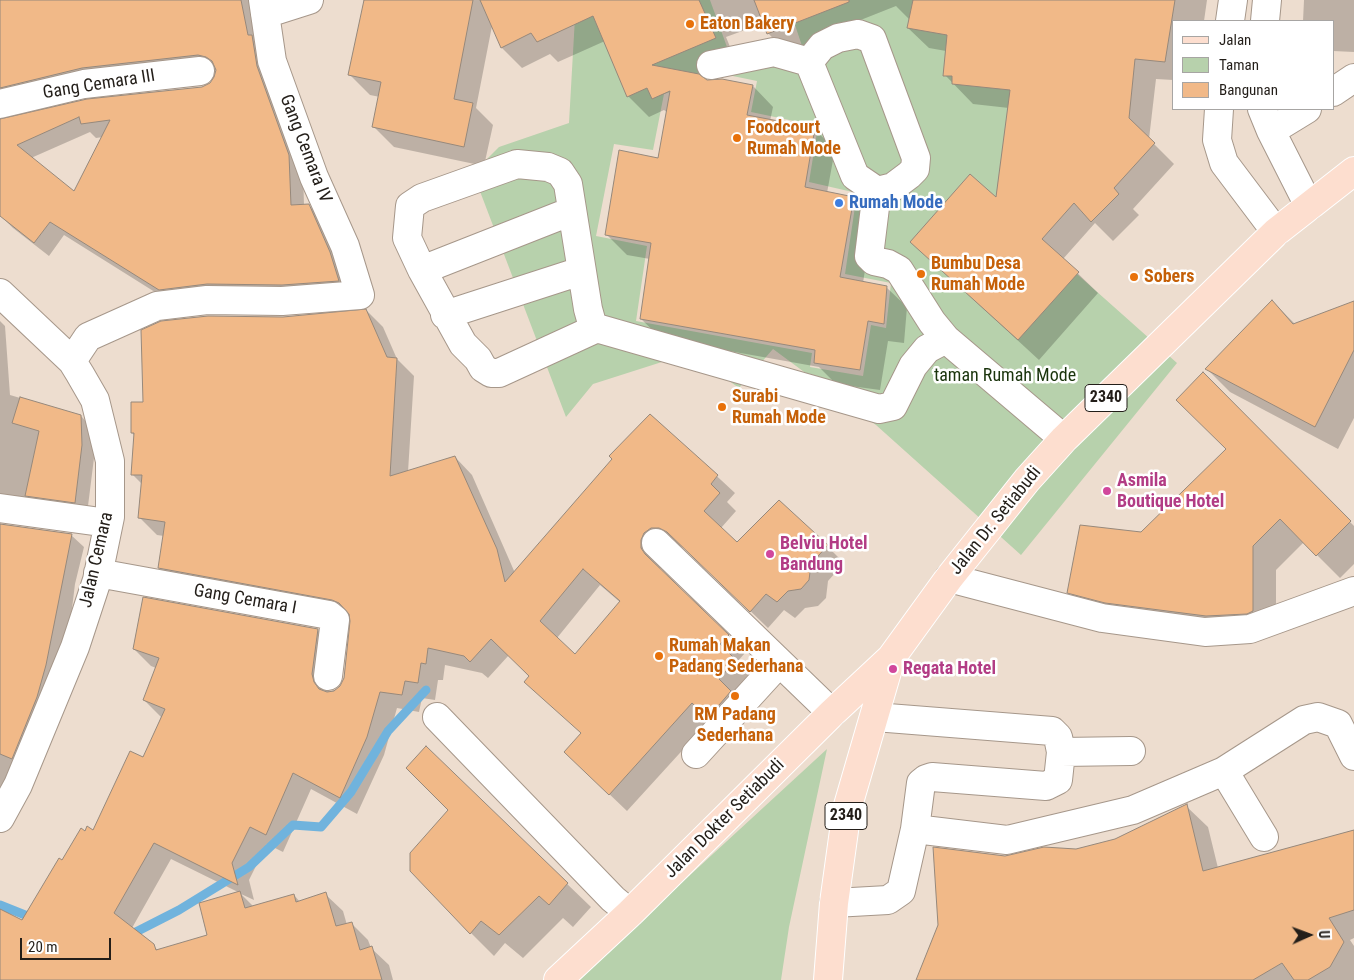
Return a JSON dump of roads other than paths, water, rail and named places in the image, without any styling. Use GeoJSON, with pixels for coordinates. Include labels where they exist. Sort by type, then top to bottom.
{"type":"FeatureCollection","features":[{"type":"Feature","properties":{"kind":"main road","name":"Jalan Dr. Setiabudi"},"geometry":{"type":"LineString","coordinates":[[828,980],[834,904],[847,809],[891,658],[949,578],[1027,480],[1064,439],[1276,232],[1354,171]]}},
{"type":"Feature","properties":{"kind":"main road","name":"Jalan Dokter Setiabudi"},"geometry":{"type":"LineString","coordinates":[[558,980],[630,913],[832,713],[891,658]]}},
{"type":"Feature","properties":{"kind":"street"},"geometry":{"type":"LineString","coordinates":[[264,7],[308,0]]}},
{"type":"Feature","properties":{"kind":"street"},"geometry":{"type":"LineString","coordinates":[[1230,20],[1233,0]]}},
{"type":"Feature","properties":{"kind":"street"},"geometry":{"type":"LineString","coordinates":[[1265,20],[1267,0]]}},
{"type":"Feature","properties":{"kind":"street","name":"Gang Cemara IV"},"geometry":{"type":"LineString","coordinates":[[72,361],[78,349],[88,337],[157,306],[207,300],[282,301],[360,294],[345,246],[314,177],[272,61],[264,7]]}},
{"type":"Feature","properties":{"kind":"street"},"geometry":{"type":"LineString","coordinates":[[858,34],[872,39],[916,158],[915,169],[909,175],[893,187],[877,191],[855,176],[809,62],[822,46],[838,38],[858,34]]}},
{"type":"Feature","properties":{"kind":"street"},"geometry":{"type":"LineString","coordinates":[[711,65],[774,52],[809,62]]}},
{"type":"Feature","properties":{"kind":"street","name":"Gang Cemara III"},"geometry":{"type":"LineString","coordinates":[[0,104],[84,84],[200,71]]}},
{"type":"Feature","properties":{"kind":"street"},"geometry":{"type":"LineString","coordinates":[[1334,91],[1354,78]]}},
{"type":"Feature","properties":{"kind":"street"},"geometry":{"type":"LineString","coordinates":[[1219,110],[1217,140],[1224,163],[1276,232]]}},
{"type":"Feature","properties":{"kind":"street"},"geometry":{"type":"LineString","coordinates":[[1303,110],[1266,120],[1308,206]]}},
{"type":"Feature","properties":{"kind":"street"},"geometry":{"type":"LineString","coordinates":[[517,164],[537,164],[560,172],[568,184],[581,271],[593,327],[597,328],[499,374],[492,373],[483,368],[478,358],[463,344],[445,315],[422,270],[408,238],[410,206],[422,198],[517,164]]}},
{"type":"Feature","properties":{"kind":"street"},"geometry":{"type":"LineString","coordinates":[[877,191],[869,256],[874,261],[888,264],[898,270],[932,322],[946,339],[1064,439]]}},
{"type":"Feature","properties":{"kind":"street"},"geometry":{"type":"LineString","coordinates":[[422,270],[572,211]]}},
{"type":"Feature","properties":{"kind":"street"},"geometry":{"type":"LineString","coordinates":[[445,315],[581,271]]}},
{"type":"Feature","properties":{"kind":"street","name":"Jalan Cemara"},"geometry":{"type":"LineString","coordinates":[[0,293],[72,361],[95,400],[110,461],[108,523],[98,573],[75,647],[18,785],[0,818]]}},
{"type":"Feature","properties":{"kind":"street"},"geometry":{"type":"LineString","coordinates":[[593,327],[879,409],[893,406],[913,366],[927,350],[946,339]]}},
{"type":"Feature","properties":{"kind":"street"},"geometry":{"type":"LineString","coordinates":[[0,508],[108,523]]}},
{"type":"Feature","properties":{"kind":"street"},"geometry":{"type":"LineString","coordinates":[[656,543],[832,713]]}},
{"type":"Feature","properties":{"kind":"street","name":"Gang Cemara I"},"geometry":{"type":"LineString","coordinates":[[98,573],[329,615],[335,620],[328,676]]}},
{"type":"Feature","properties":{"kind":"street"},"geometry":{"type":"LineString","coordinates":[[949,578],[1102,618],[1205,632],[1250,629],[1354,591]]}},
{"type":"Feature","properties":{"kind":"street"},"geometry":{"type":"LineString","coordinates":[[696,754],[779,663]]}},
{"type":"Feature","properties":{"kind":"street"},"geometry":{"type":"LineString","coordinates":[[437,717],[613,899],[630,913]]}},
{"type":"Feature","properties":{"kind":"street"},"geometry":{"type":"LineString","coordinates":[[834,904],[888,900],[900,891],[915,830],[920,783],[926,779],[932,777],[1046,786],[1058,780],[1061,752],[1058,737],[1052,731],[875,717]]}},
{"type":"Feature","properties":{"kind":"street"},"geometry":{"type":"LineString","coordinates":[[915,830],[1007,840],[1133,810],[1224,771],[1304,720],[1318,717],[1338,724],[1354,756]]}},
{"type":"Feature","properties":{"kind":"street"},"geometry":{"type":"LineString","coordinates":[[1061,752],[1130,751]]}},
{"type":"Feature","properties":{"kind":"street"},"geometry":{"type":"LineString","coordinates":[[1224,771],[1264,838]]}},
{"type":"Feature","properties":{"kind":"waterway"},"geometry":{"type":"LineString","coordinates":[[128,936],[179,910],[249,867],[293,825],[321,827],[351,792],[388,731],[426,690]]}},
{"type":"Feature","properties":{"kind":"waterway"},"geometry":{"type":"LineString","coordinates":[[0,905],[35,919]]}},
{"type":"Feature","properties":{"kind":"place","name":"Eaton Bakery"},"geometry":{"type":"Point","coordinates":[690,24]}},
{"type":"Feature","properties":{"kind":"place","name":"Foodcourt Rumah Mode"},"geometry":{"type":"Point","coordinates":[737,138]}},
{"type":"Feature","properties":{"kind":"place","name":"Rumah Mode"},"geometry":{"type":"Point","coordinates":[839,203]}},
{"type":"Feature","properties":{"kind":"place","name":"Bumbu Desa Rumah Mode"},"geometry":{"type":"Point","coordinates":[921,274]}},
{"type":"Feature","properties":{"kind":"place","name":"Sobers"},"geometry":{"type":"Point","coordinates":[1134,277]}},
{"type":"Feature","properties":{"kind":"place","name":"Surabi Rumah Mode"},"geometry":{"type":"Point","coordinates":[722,407]}},
{"type":"Feature","properties":{"kind":"place","name":"Asmila Boutique Hotel"},"geometry":{"type":"Point","coordinates":[1107,491]}},
{"type":"Feature","properties":{"kind":"place","name":"Belviu Hotel Bandung"},"geometry":{"type":"Point","coordinates":[770,554]}},
{"type":"Feature","properties":{"kind":"place","name":"Rumah Makan Padang Sederhana"},"geometry":{"type":"Point","coordinates":[659,656]}},
{"type":"Feature","properties":{"kind":"place","name":"Regata Hotel"},"geometry":{"type":"Point","coordinates":[893,669]}},
{"type":"Feature","properties":{"kind":"place","name":"RM Padang Sederhana"},"geometry":{"type":"Point","coordinates":[735,696]}},
{"type":"Feature","properties":{"kind":"park label","name":"taman Rumah Mode"},"geometry":{"type":"Point","coordinates":[1005,376]}}]}
